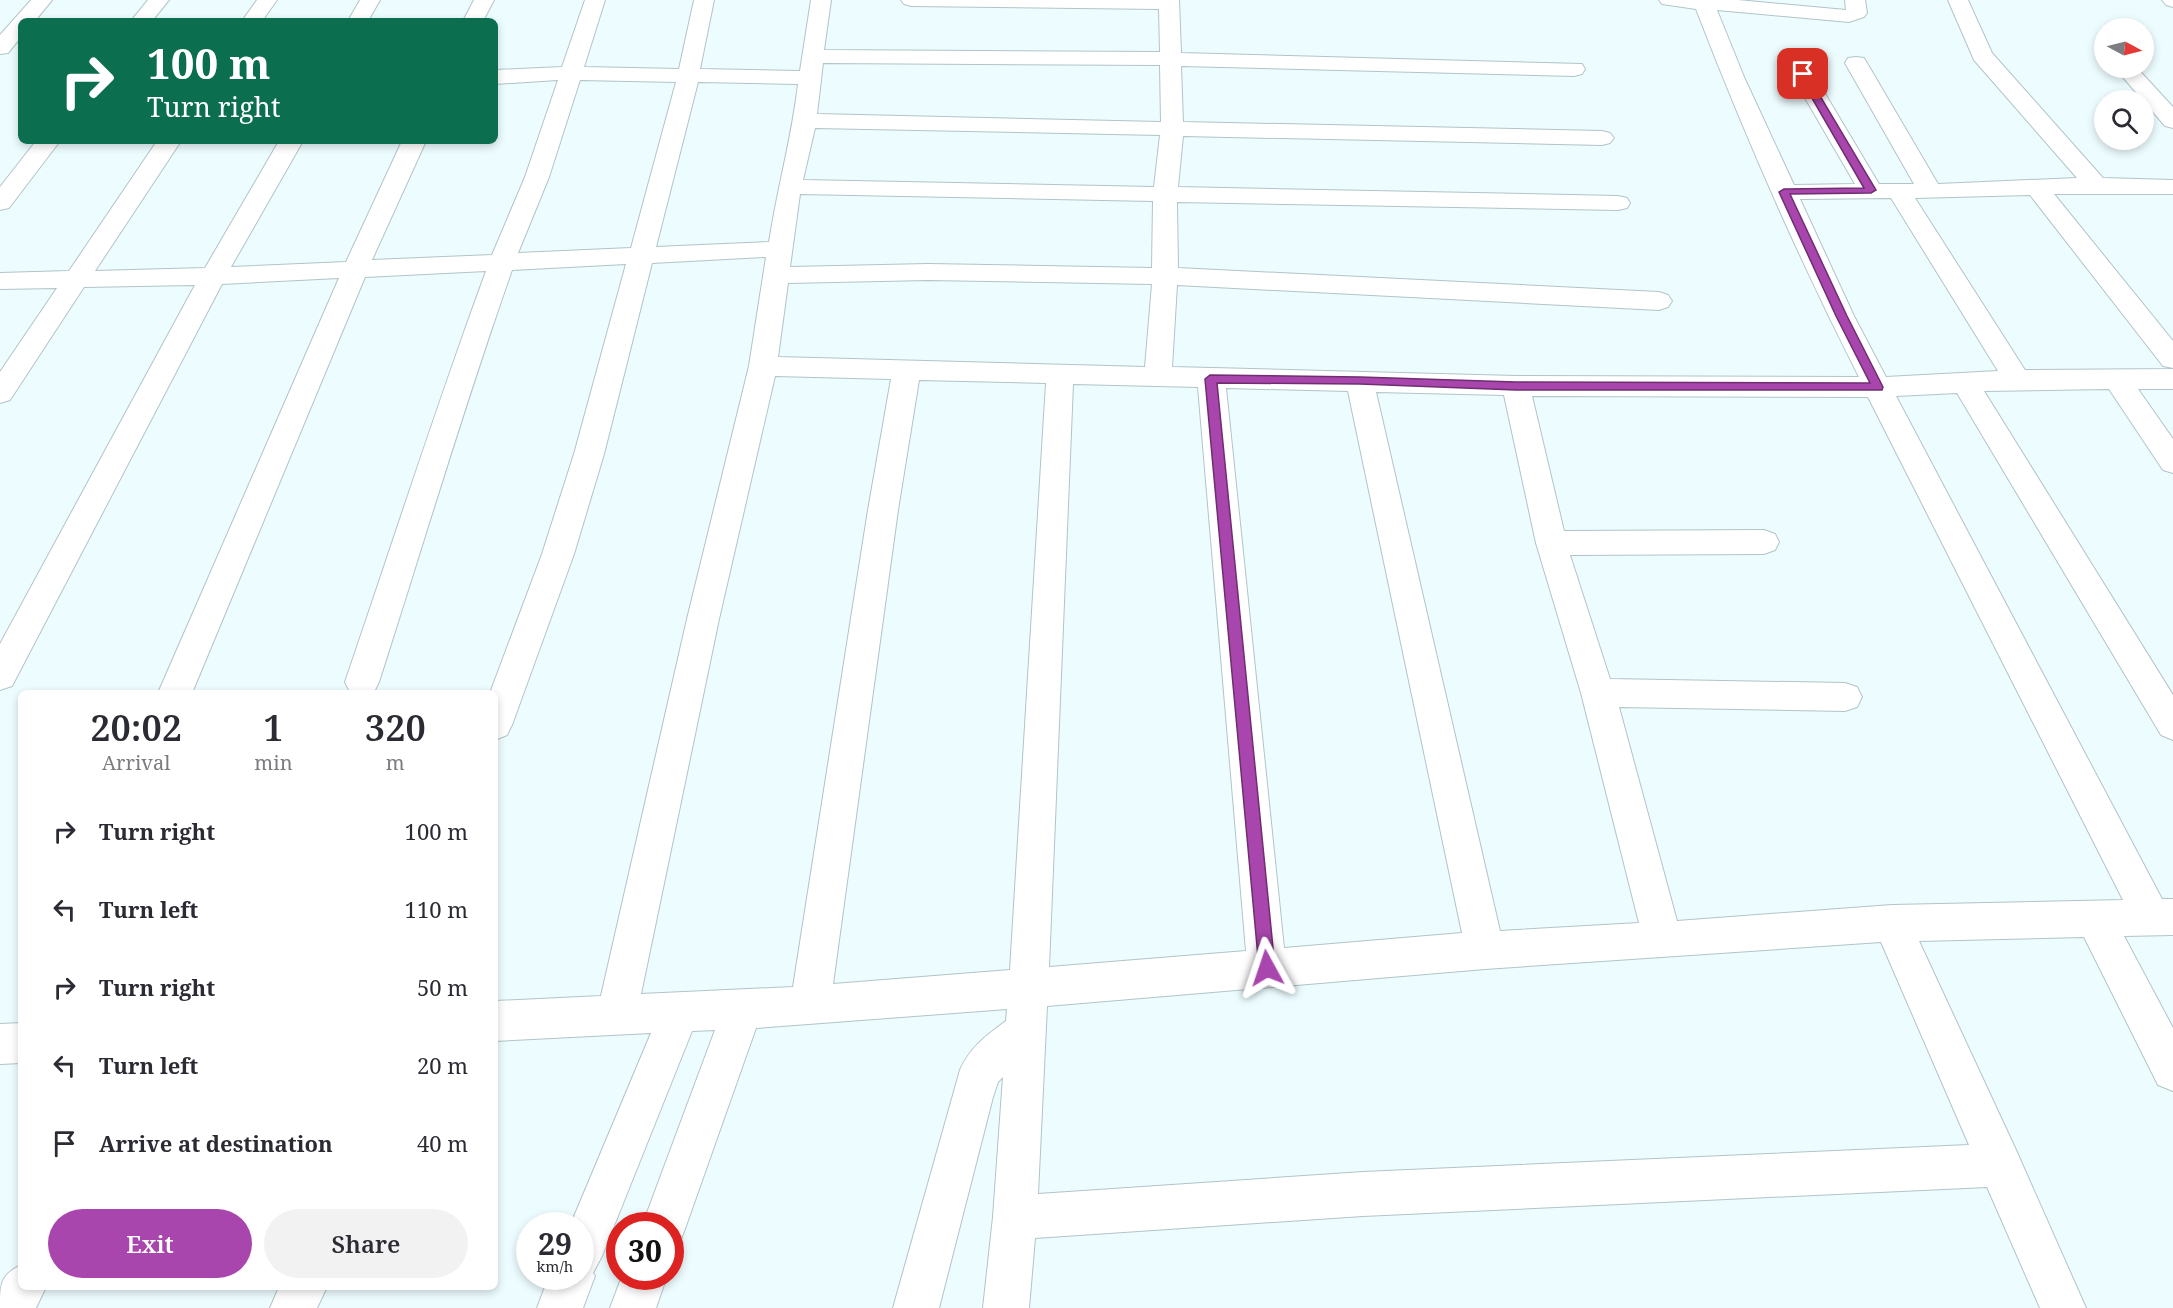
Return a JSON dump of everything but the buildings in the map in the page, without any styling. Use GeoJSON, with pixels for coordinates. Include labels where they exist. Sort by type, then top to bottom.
{"type":"FeatureCollection","features":[{"type":"Feature","properties":{"kind":"street"},"geometry":{"type":"LineString","coordinates":[[26,18],[42,0]]}},
{"type":"Feature","properties":{"kind":"street"},"geometry":{"type":"LineString","coordinates":[[144,18],[159,0]]}},
{"type":"Feature","properties":{"kind":"street"},"geometry":{"type":"LineString","coordinates":[[254,18],[267,0]]}},
{"type":"Feature","properties":{"kind":"street"},"geometry":{"type":"LineString","coordinates":[[360,18],[370,0]]}},
{"type":"Feature","properties":{"kind":"street"},"geometry":{"type":"LineString","coordinates":[[475,18],[484,0]]}},
{"type":"Feature","properties":{"kind":"street"},"geometry":{"type":"LineString","coordinates":[[362,682],[460,378],[501,264],[537,177],[595,0]]}},
{"type":"Feature","properties":{"kind":"street"},"geometry":{"type":"LineString","coordinates":[[498,717],[562,543],[589,454],[688,75],[704,0]]}},
{"type":"Feature","properties":{"kind":"street"},"geometry":{"type":"LineString","coordinates":[[616,1017],[698,641],[763,366],[789,187],[805,121],[821,0]]}},
{"type":"Feature","properties":{"kind":"street"},"geometry":{"type":"LineString","coordinates":[[911,0],[1168,1],[1172,127],[1165,195],[1165,276],[1158,377]]}},
{"type":"Feature","properties":{"kind":"street"},"geometry":{"type":"LineString","coordinates":[[1669,0],[1852,8],[1858,56],[1930,191]]}},
{"type":"Feature","properties":{"kind":"street"},"geometry":{"type":"LineString","coordinates":[[1958,0],[1982,55],[2096,185]]}},
{"type":"Feature","properties":{"kind":"street"},"geometry":{"type":"LineString","coordinates":[[498,1021],[810,1006],[1485,950],[1912,922],[2162,917],[1841,316],[1733,77],[1704,2]]}},
{"type":"Feature","properties":{"kind":"street"},"geometry":{"type":"LineString","coordinates":[[0,48],[18,27]]}},
{"type":"Feature","properties":{"kind":"street"},"geometry":{"type":"LineString","coordinates":[[1791,54],[1871,190]]}},
{"type":"Feature","properties":{"kind":"street"},"geometry":{"type":"LineString","coordinates":[[498,76],[572,73],[688,75],[811,67],[1169,59],[1574,69]]}},
{"type":"Feature","properties":{"kind":"street"},"geometry":{"type":"LineString","coordinates":[[2135,78],[2173,121]]}},
{"type":"Feature","properties":{"kind":"street"},"geometry":{"type":"LineString","coordinates":[[805,121],[1172,127],[1401,135],[1602,138]]}},
{"type":"Feature","properties":{"kind":"street"},"geometry":{"type":"LineString","coordinates":[[0,203],[46,144]]}},
{"type":"Feature","properties":{"kind":"street"},"geometry":{"type":"LineString","coordinates":[[0,393],[167,144]]}},
{"type":"Feature","properties":{"kind":"street"},"geometry":{"type":"LineString","coordinates":[[0,676],[213,276],[289,144]]}},
{"type":"Feature","properties":{"kind":"street"},"geometry":{"type":"LineString","coordinates":[[176,690],[355,270],[413,144]]}},
{"type":"Feature","properties":{"kind":"street"},"geometry":{"type":"LineString","coordinates":[[1784,192],[1871,190],[1899,192],[2096,185],[2173,188]]}},
{"type":"Feature","properties":{"kind":"street"},"geometry":{"type":"LineString","coordinates":[[789,187],[1618,203]]}},
{"type":"Feature","properties":{"kind":"street"},"geometry":{"type":"LineString","coordinates":[[2037,188],[2173,359]]}},
{"type":"Feature","properties":{"kind":"street"},"geometry":{"type":"LineString","coordinates":[[1899,192],[2017,380]]}},
{"type":"Feature","properties":{"kind":"street"},"geometry":{"type":"LineString","coordinates":[[0,281],[213,276],[641,256],[928,272],[1165,276],[1659,301]]}},
{"type":"Feature","properties":{"kind":"street"},"geometry":{"type":"LineString","coordinates":[[763,366],[907,368],[1210,379],[1516,386],[1878,387],[1964,381],[2173,379]]}},
{"type":"Feature","properties":{"kind":"street"},"geometry":{"type":"LineString","coordinates":[[810,1006],[881,522],[907,368]]}},
{"type":"Feature","properties":{"kind":"street"},"geometry":{"type":"LineString","coordinates":[[1006,1308],[1015,1216],[1026,1031],[1060,374]]}},
{"type":"Feature","properties":{"kind":"street"},"geometry":{"type":"LineString","coordinates":[[1210,379],[1267,968]]}},
{"type":"Feature","properties":{"kind":"street"},"geometry":{"type":"LineString","coordinates":[[2116,380],[2173,462]]}},
{"type":"Feature","properties":{"kind":"street"},"geometry":{"type":"LineString","coordinates":[[1360,381],[1485,950]]}},
{"type":"Feature","properties":{"kind":"street"},"geometry":{"type":"LineString","coordinates":[[1964,381],[2173,725]]}},
{"type":"Feature","properties":{"kind":"street"},"geometry":{"type":"LineString","coordinates":[[1516,386],[1551,543],[1598,693],[1663,940]]}},
{"type":"Feature","properties":{"kind":"street"},"geometry":{"type":"LineString","coordinates":[[1551,543],[1764,542]]}},
{"type":"Feature","properties":{"kind":"street"},"geometry":{"type":"LineString","coordinates":[[1598,693],[1845,697]]}},
{"type":"Feature","properties":{"kind":"street"},"geometry":{"type":"LineString","coordinates":[[2095,920],[2173,1070]]}},
{"type":"Feature","properties":{"kind":"street"},"geometry":{"type":"LineString","coordinates":[[1912,922],[2001,1165],[2063,1308]]}},
{"type":"Feature","properties":{"kind":"street"},"geometry":{"type":"LineString","coordinates":[[669,1212],[743,1010]]}},
{"type":"Feature","properties":{"kind":"street"},"geometry":{"type":"LineString","coordinates":[[594,1222],[679,1014]]}},
{"type":"Feature","properties":{"kind":"street"},"geometry":{"type":"LineString","coordinates":[[916,1308],[981,1070],[998,1052],[1026,1031]]}},
{"type":"Feature","properties":{"kind":"street"},"geometry":{"type":"LineString","coordinates":[[0,1044],[18,1043]]}},
{"type":"Feature","properties":{"kind":"street"},"geometry":{"type":"LineString","coordinates":[[1015,1216],[1363,1194],[2001,1165]]}},
{"type":"Feature","properties":{"kind":"street"},"geometry":{"type":"LineString","coordinates":[[11,1308],[21,1290]]}},
{"type":"Feature","properties":{"kind":"street"},"geometry":{"type":"LineString","coordinates":[[293,1308],[302,1290]]}},
{"type":"Feature","properties":{"kind":"street"},"geometry":{"type":"LineString","coordinates":[[560,1308],[567,1290]]}},
{"type":"Feature","properties":{"kind":"street"},"geometry":{"type":"LineString","coordinates":[[633,1308],[640,1290]]}},
{"type":"Feature","properties":{"kind":"route"},"geometry":{"type":"LineString","coordinates":[[1267,968],[1210,379],[1516,386],[1878,387],[1841,316],[1784,192],[1871,190],[1803,74]]}}]}
